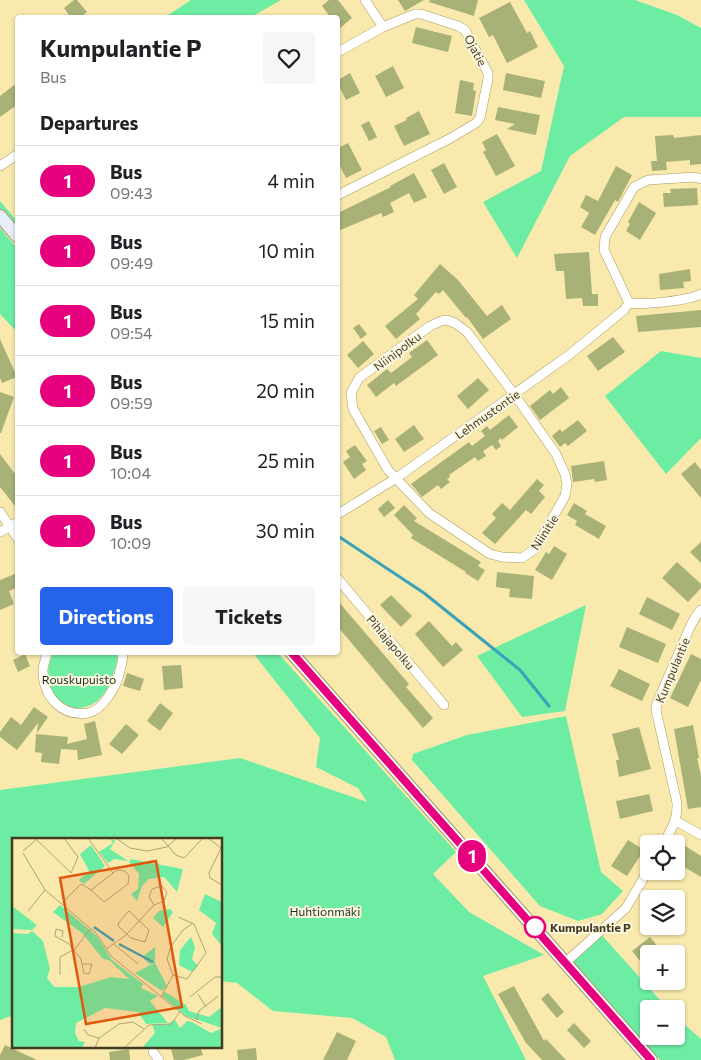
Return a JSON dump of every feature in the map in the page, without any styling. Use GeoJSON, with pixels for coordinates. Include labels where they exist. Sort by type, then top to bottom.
{"type":"FeatureCollection","features":[{"type":"Feature","properties":{"kind":"street"},"geometry":{"type":"LineString","coordinates":[[365,0],[383,28]]}},
{"type":"Feature","properties":{"kind":"street","name":"Ojatie"},"geometry":{"type":"LineString","coordinates":[[340,51],[383,28],[416,14],[458,26],[465,30],[488,73],[480,118],[476,122],[449,139],[340,194]]}},
{"type":"Feature","properties":{"kind":"street"},"geometry":{"type":"LineString","coordinates":[[0,166],[15,156]]}},
{"type":"Feature","properties":{"kind":"street"},"geometry":{"type":"LineString","coordinates":[[701,179],[695,177],[648,180],[634,187],[604,237],[603,245],[629,303],[639,304],[684,299],[701,294]]}},
{"type":"Feature","properties":{"kind":"street"},"geometry":{"type":"LineString","coordinates":[[0,216],[15,233]]}},
{"type":"Feature","properties":{"kind":"street","name":"Lehmustontie"},"geometry":{"type":"LineString","coordinates":[[340,513],[395,479],[584,345],[624,310],[629,303]]}},
{"type":"Feature","properties":{"kind":"street","name":"Niinipolku"},"geometry":{"type":"LineString","coordinates":[[395,479],[353,409],[352,393],[359,378],[430,326],[447,320],[455,323],[467,332],[514,394]]}},
{"type":"Feature","properties":{"kind":"street","name":"Niinitie"},"geometry":{"type":"LineString","coordinates":[[395,479],[429,513],[490,554],[513,558],[522,558],[528,555],[539,543],[565,496],[567,484],[565,474],[556,454],[514,394]]}},
{"type":"Feature","properties":{"kind":"street"},"geometry":{"type":"LineString","coordinates":[[0,512],[14,525],[0,532]]}},
{"type":"Feature","properties":{"kind":"street","name":"Pihlajapolku"},"geometry":{"type":"LineString","coordinates":[[340,581],[444,705]]}},
{"type":"Feature","properties":{"kind":"street","name":"Kumpulantie"},"geometry":{"type":"LineString","coordinates":[[676,821],[677,803],[656,710],[657,703],[691,625],[701,610]]}},
{"type":"Feature","properties":{"kind":"street"},"geometry":{"type":"LineString","coordinates":[[46,655],[43,669],[44,685],[50,698],[62,709],[72,712],[89,712],[100,705],[111,693],[119,676],[123,655]]}},
{"type":"Feature","properties":{"kind":"street"},"geometry":{"type":"LineString","coordinates":[[294,655],[651,1060]]}},
{"type":"Feature","properties":{"kind":"street"},"geometry":{"type":"LineString","coordinates":[[668,835],[676,821],[701,835]]}},
{"type":"Feature","properties":{"kind":"street"},"geometry":{"type":"LineString","coordinates":[[566,962],[626,908],[643,880]]}},
{"type":"Feature","properties":{"kind":"street"},"geometry":{"type":"LineString","coordinates":[[153,1052],[159,1060]]}},
{"type":"Feature","properties":{"kind":"green space"},"geometry":{"type":"Polygon","coordinates":[[[191,0],[281,0],[255,15],[168,15],[191,0]]]}},
{"type":"Feature","properties":{"kind":"green space"},"geometry":{"type":"Polygon","coordinates":[[[524,0],[635,0],[677,15],[701,28],[701,117],[624,117],[570,156],[517,258],[483,202],[541,171],[564,66],[524,0]]]}},
{"type":"Feature","properties":{"kind":"green space"},"geometry":{"type":"Polygon","coordinates":[[[0,201],[15,219],[15,229],[0,210],[0,201]]]}},
{"type":"Feature","properties":{"kind":"green space"},"geometry":{"type":"Polygon","coordinates":[[[0,228],[15,246],[15,330],[0,314],[0,228]]]}},
{"type":"Feature","properties":{"kind":"green space"},"geometry":{"type":"Polygon","coordinates":[[[661,351],[701,358],[701,438],[666,474],[605,396],[661,351]]]}},
{"type":"Feature","properties":{"kind":"green space"},"geometry":{"type":"Polygon","coordinates":[[[586,605],[565,711],[522,717],[477,656],[586,605]]]}},
{"type":"Feature","properties":{"kind":"green space","name":"Rouskupuisto"},"geometry":{"type":"Polygon","coordinates":[[[52,655],[117,655],[113,675],[105,693],[93,703],[80,708],[68,706],[57,700],[50,688],[48,672],[52,655]]]}},
{"type":"Feature","properties":{"kind":"green space","name":"Huhtionmäki"},"geometry":{"type":"Polygon","coordinates":[[[255,655],[280,655],[456,852],[433,874],[469,912],[544,955],[483,976],[526,1060],[395,1060],[386,1037],[352,1018],[273,1011],[237,983],[222,981],[222,838],[12,838],[12,1016],[0,1020],[0,790],[240,758],[367,802],[358,788],[316,767],[320,738],[255,655]]]}},
{"type":"Feature","properties":{"kind":"green space"},"geometry":{"type":"Polygon","coordinates":[[[566,716],[601,872],[623,891],[602,914],[578,921],[540,906],[412,760],[413,754],[467,735],[566,716]]]}},
{"type":"Feature","properties":{"kind":"green space"},"geometry":{"type":"Polygon","coordinates":[[[599,932],[640,978],[640,990],[651,990],[660,1000],[640,1000],[640,1037],[570,958],[599,932]]]}},
{"type":"Feature","properties":{"kind":"green space"},"geometry":{"type":"Polygon","coordinates":[[[685,1025],[701,1039],[701,1060],[660,1060],[647,1045],[685,1045],[685,1025]]]}},
{"type":"Feature","properties":{"kind":"building"},"geometry":{"type":"Polygon","coordinates":[[[74,0],[77,0],[87,12],[84,15],[69,15],[64,8],[74,0]]]}},
{"type":"Feature","properties":{"kind":"building"},"geometry":{"type":"Polygon","coordinates":[[[329,0],[338,0],[352,18],[340,28],[340,15],[329,15],[322,6],[329,0]]]}},
{"type":"Feature","properties":{"kind":"building"},"geometry":{"type":"Polygon","coordinates":[[[398,0],[424,0],[405,11],[398,0]]]}},
{"type":"Feature","properties":{"kind":"building"},"geometry":{"type":"Polygon","coordinates":[[[430,0],[478,0],[474,16],[429,2],[430,0]]]}},
{"type":"Feature","properties":{"kind":"building"},"geometry":{"type":"Polygon","coordinates":[[[510,2],[527,33],[530,31],[538,47],[507,63],[493,35],[489,37],[479,18],[510,2]]]}},
{"type":"Feature","properties":{"kind":"building"},"geometry":{"type":"Polygon","coordinates":[[[416,27],[452,36],[448,52],[412,43],[416,27]]]}},
{"type":"Feature","properties":{"kind":"building"},"geometry":{"type":"Polygon","coordinates":[[[393,66],[404,88],[386,97],[375,76],[393,66]]]}},
{"type":"Feature","properties":{"kind":"building"},"geometry":{"type":"Polygon","coordinates":[[[350,73],[360,93],[346,100],[340,88],[340,79],[350,73]]]}},
{"type":"Feature","properties":{"kind":"building"},"geometry":{"type":"Polygon","coordinates":[[[506,73],[545,81],[541,98],[503,90],[506,73]]]}},
{"type":"Feature","properties":{"kind":"building"},"geometry":{"type":"Polygon","coordinates":[[[460,80],[474,83],[473,90],[476,91],[472,116],[455,113],[460,80]]]}},
{"type":"Feature","properties":{"kind":"building"},"geometry":{"type":"Polygon","coordinates":[[[15,84],[15,106],[0,117],[0,96],[15,84]]]}},
{"type":"Feature","properties":{"kind":"building"},"geometry":{"type":"Polygon","coordinates":[[[498,107],[540,115],[536,135],[507,129],[515,124],[495,120],[498,107]]]}},
{"type":"Feature","properties":{"kind":"building"},"geometry":{"type":"Polygon","coordinates":[[[419,111],[430,134],[404,146],[394,126],[407,120],[406,118],[419,111]]]}},
{"type":"Feature","properties":{"kind":"building"},"geometry":{"type":"Polygon","coordinates":[[[369,121],[377,137],[369,141],[361,125],[369,121]]]}},
{"type":"Feature","properties":{"kind":"building"},"geometry":{"type":"Polygon","coordinates":[[[497,134],[515,166],[496,176],[483,152],[486,150],[482,142],[497,134]]]}},
{"type":"Feature","properties":{"kind":"building"},"geometry":{"type":"Polygon","coordinates":[[[673,135],[674,138],[701,135],[701,164],[690,165],[690,160],[666,162],[667,170],[652,171],[651,161],[657,161],[655,136],[673,135]]]}},
{"type":"Feature","properties":{"kind":"building"},"geometry":{"type":"Polygon","coordinates":[[[348,143],[362,170],[346,178],[340,166],[340,147],[348,143]]]}},
{"type":"Feature","properties":{"kind":"building"},"geometry":{"type":"Polygon","coordinates":[[[444,163],[457,187],[444,194],[431,170],[444,163]]]}},
{"type":"Feature","properties":{"kind":"building"},"geometry":{"type":"Polygon","coordinates":[[[616,166],[632,175],[618,202],[615,200],[595,235],[581,227],[589,213],[580,207],[586,195],[598,201],[616,166]]]}},
{"type":"Feature","properties":{"kind":"building"},"geometry":{"type":"Polygon","coordinates":[[[414,173],[427,197],[414,203],[409,193],[390,203],[394,212],[383,217],[381,213],[340,230],[340,212],[414,173]]]}},
{"type":"Feature","properties":{"kind":"building"},"geometry":{"type":"Polygon","coordinates":[[[697,188],[698,205],[664,207],[663,193],[671,193],[670,189],[697,188]]]}},
{"type":"Feature","properties":{"kind":"building"},"geometry":{"type":"Polygon","coordinates":[[[639,202],[656,213],[640,240],[626,231],[630,224],[628,222],[639,202]]]}},
{"type":"Feature","properties":{"kind":"building"},"geometry":{"type":"Polygon","coordinates":[[[589,252],[592,294],[598,294],[598,306],[583,306],[582,298],[566,299],[564,271],[556,271],[554,254],[589,252]]]}},
{"type":"Feature","properties":{"kind":"building"},"geometry":{"type":"Polygon","coordinates":[[[440,264],[458,280],[487,316],[502,305],[511,319],[483,339],[467,317],[443,290],[439,294],[436,292],[416,314],[420,319],[396,339],[385,326],[418,299],[414,295],[440,264]]]}},
{"type":"Feature","properties":{"kind":"building"},"geometry":{"type":"Polygon","coordinates":[[[690,269],[691,281],[683,282],[684,288],[660,290],[659,274],[690,269]]]}},
{"type":"Feature","properties":{"kind":"building"},"geometry":{"type":"Polygon","coordinates":[[[701,310],[701,327],[638,332],[636,316],[701,310]]]}},
{"type":"Feature","properties":{"kind":"building"},"geometry":{"type":"Polygon","coordinates":[[[359,324],[367,334],[361,339],[353,328],[359,324]]]}},
{"type":"Feature","properties":{"kind":"building"},"geometry":{"type":"Polygon","coordinates":[[[613,337],[625,352],[598,371],[587,356],[613,337]]]}},
{"type":"Feature","properties":{"kind":"building"},"geometry":{"type":"Polygon","coordinates":[[[0,339],[15,373],[15,378],[2,383],[0,378],[0,339]]]}},
{"type":"Feature","properties":{"kind":"building"},"geometry":{"type":"Polygon","coordinates":[[[427,340],[438,355],[396,386],[394,383],[376,397],[367,385],[387,369],[391,373],[412,357],[409,353],[427,340]]]}},
{"type":"Feature","properties":{"kind":"building"},"geometry":{"type":"Polygon","coordinates":[[[363,341],[374,354],[358,368],[347,355],[363,341]]]}},
{"type":"Feature","properties":{"kind":"building"},"geometry":{"type":"Polygon","coordinates":[[[478,378],[489,390],[468,409],[457,396],[478,378]]]}},
{"type":"Feature","properties":{"kind":"building"},"geometry":{"type":"Polygon","coordinates":[[[561,387],[569,398],[540,420],[530,406],[550,390],[553,394],[561,387]]]}},
{"type":"Feature","properties":{"kind":"building"},"geometry":{"type":"Polygon","coordinates":[[[0,392],[14,397],[1,433],[0,433],[0,392]]]}},
{"type":"Feature","properties":{"kind":"building"},"geometry":{"type":"Polygon","coordinates":[[[509,415],[518,427],[498,441],[501,446],[496,450],[492,445],[483,451],[486,456],[478,461],[475,457],[449,475],[450,477],[447,479],[450,482],[441,489],[438,485],[422,497],[411,484],[469,442],[472,446],[485,436],[481,431],[487,426],[490,430],[509,415]]]}},
{"type":"Feature","properties":{"kind":"building"},"geometry":{"type":"Polygon","coordinates":[[[578,420],[587,431],[568,446],[565,443],[560,447],[552,436],[560,429],[562,432],[578,420]]]}},
{"type":"Feature","properties":{"kind":"building"},"geometry":{"type":"Polygon","coordinates":[[[414,425],[424,439],[404,452],[395,439],[414,425]]]}},
{"type":"Feature","properties":{"kind":"building"},"geometry":{"type":"Polygon","coordinates":[[[381,427],[389,440],[382,444],[374,431],[381,427]]]}},
{"type":"Feature","properties":{"kind":"building"},"geometry":{"type":"Polygon","coordinates":[[[355,445],[367,461],[362,464],[366,470],[354,479],[343,462],[350,457],[346,451],[355,445]]]}},
{"type":"Feature","properties":{"kind":"building"},"geometry":{"type":"Polygon","coordinates":[[[0,454],[15,474],[15,506],[0,487],[0,454]]]}},
{"type":"Feature","properties":{"kind":"building"},"geometry":{"type":"Polygon","coordinates":[[[604,461],[607,480],[595,482],[594,479],[573,482],[571,466],[604,461]]]}},
{"type":"Feature","properties":{"kind":"building"},"geometry":{"type":"Polygon","coordinates":[[[695,462],[701,470],[701,498],[681,474],[695,462]]]}},
{"type":"Feature","properties":{"kind":"building"},"geometry":{"type":"Polygon","coordinates":[[[537,479],[544,485],[539,491],[545,497],[531,514],[526,510],[495,544],[482,533],[496,518],[492,514],[502,503],[510,510],[537,479]]]}},
{"type":"Feature","properties":{"kind":"building"},"geometry":{"type":"Polygon","coordinates":[[[388,500],[395,508],[384,517],[378,509],[388,500]]]}},
{"type":"Feature","properties":{"kind":"building"},"geometry":{"type":"Polygon","coordinates":[[[574,503],[587,511],[585,514],[606,526],[599,539],[575,525],[577,521],[567,515],[574,503]]]}},
{"type":"Feature","properties":{"kind":"building"},"geometry":{"type":"Polygon","coordinates":[[[404,505],[417,518],[414,521],[481,562],[478,566],[485,570],[478,581],[411,538],[413,535],[394,515],[404,505]]]}},
{"type":"Feature","properties":{"kind":"building"},"geometry":{"type":"Polygon","coordinates":[[[701,542],[701,563],[690,552],[701,542]]]}},
{"type":"Feature","properties":{"kind":"building"},"geometry":{"type":"Polygon","coordinates":[[[554,546],[567,554],[552,580],[535,570],[546,552],[549,554],[554,546]]]}},
{"type":"Feature","properties":{"kind":"building"},"geometry":{"type":"Polygon","coordinates":[[[677,562],[701,584],[701,588],[688,602],[662,578],[677,562]]]}},
{"type":"Feature","properties":{"kind":"building"},"geometry":{"type":"Polygon","coordinates":[[[497,572],[534,576],[532,599],[509,597],[510,589],[496,587],[497,572]]]}},
{"type":"Feature","properties":{"kind":"building"},"geometry":{"type":"Polygon","coordinates":[[[15,574],[15,588],[9,591],[14,604],[0,610],[0,580],[15,574]]]}},
{"type":"Feature","properties":{"kind":"building"},"geometry":{"type":"Polygon","coordinates":[[[391,595],[412,616],[401,627],[380,605],[391,595]]]}},
{"type":"Feature","properties":{"kind":"building"},"geometry":{"type":"Polygon","coordinates":[[[647,597],[680,614],[672,630],[639,614],[647,597]]]}},
{"type":"Feature","properties":{"kind":"building"},"geometry":{"type":"Polygon","coordinates":[[[340,603],[409,684],[406,687],[433,718],[423,728],[340,629],[340,603]]]}},
{"type":"Feature","properties":{"kind":"building"},"geometry":{"type":"Polygon","coordinates":[[[429,621],[452,646],[456,642],[463,650],[443,667],[415,634],[429,621]]]}},
{"type":"Feature","properties":{"kind":"building"},"geometry":{"type":"Polygon","coordinates":[[[627,627],[666,644],[658,663],[619,647],[627,627]]]}},
{"type":"Feature","properties":{"kind":"building"},"geometry":{"type":"Polygon","coordinates":[[[691,654],[701,659],[701,680],[688,707],[670,698],[691,654]]]}},
{"type":"Feature","properties":{"kind":"building"},"geometry":{"type":"Polygon","coordinates":[[[25,655],[30,666],[18,672],[13,660],[25,655]]]}},
{"type":"Feature","properties":{"kind":"building"},"geometry":{"type":"Polygon","coordinates":[[[181,665],[183,688],[164,690],[162,666],[181,665]]]}},
{"type":"Feature","properties":{"kind":"building"},"geometry":{"type":"Polygon","coordinates":[[[619,669],[650,684],[642,701],[610,686],[619,669]]]}},
{"type":"Feature","properties":{"kind":"building"},"geometry":{"type":"Polygon","coordinates":[[[127,673],[144,679],[140,691],[123,686],[127,673]]]}},
{"type":"Feature","properties":{"kind":"building"},"geometry":{"type":"Polygon","coordinates":[[[160,703],[173,713],[160,731],[147,721],[160,703]]]}},
{"type":"Feature","properties":{"kind":"building"},"geometry":{"type":"Polygon","coordinates":[[[34,707],[48,717],[37,733],[38,723],[17,750],[0,737],[0,732],[11,717],[21,725],[34,707]]]}},
{"type":"Feature","properties":{"kind":"building"},"geometry":{"type":"Polygon","coordinates":[[[95,721],[102,755],[78,760],[77,750],[61,749],[59,764],[41,762],[42,753],[35,752],[36,734],[68,737],[67,744],[87,739],[84,724],[95,721]]]}},
{"type":"Feature","properties":{"kind":"building"},"geometry":{"type":"Polygon","coordinates":[[[126,724],[139,735],[122,754],[109,744],[126,724]]]}},
{"type":"Feature","properties":{"kind":"building"},"geometry":{"type":"Polygon","coordinates":[[[693,725],[701,776],[701,807],[688,809],[674,729],[693,725]]]}},
{"type":"Feature","properties":{"kind":"building"},"geometry":{"type":"Polygon","coordinates":[[[639,727],[651,769],[619,777],[616,760],[619,760],[612,734],[639,727]]]}},
{"type":"Feature","properties":{"kind":"building"},"geometry":{"type":"Polygon","coordinates":[[[649,794],[653,811],[620,819],[616,801],[649,794]]]}},
{"type":"Feature","properties":{"kind":"building"},"geometry":{"type":"Polygon","coordinates":[[[628,840],[640,848],[640,856],[627,876],[611,866],[628,840]]]}},
{"type":"Feature","properties":{"kind":"building"},"geometry":{"type":"Polygon","coordinates":[[[685,846],[701,856],[701,877],[685,867],[685,846]]]}},
{"type":"Feature","properties":{"kind":"building"},"geometry":{"type":"Polygon","coordinates":[[[650,937],[657,945],[640,945],[640,961],[632,951],[650,937]]]}},
{"type":"Feature","properties":{"kind":"building"},"geometry":{"type":"Polygon","coordinates":[[[514,986],[544,1041],[546,1039],[566,1060],[542,1060],[526,1043],[498,994],[514,986]]]}},
{"type":"Feature","properties":{"kind":"building"},"geometry":{"type":"Polygon","coordinates":[[[548,993],[564,1012],[557,1018],[541,999],[548,993]]]}},
{"type":"Feature","properties":{"kind":"building"},"geometry":{"type":"Polygon","coordinates":[[[574,1023],[591,1041],[584,1048],[567,1030],[574,1023]]]}},
{"type":"Feature","properties":{"kind":"building"},"geometry":{"type":"Polygon","coordinates":[[[337,1032],[356,1041],[347,1060],[323,1060],[337,1032]]]}},
{"type":"Feature","properties":{"kind":"building"},"geometry":{"type":"Polygon","coordinates":[[[5,1045],[37,1060],[0,1060],[0,1055],[5,1045]]]}},
{"type":"Feature","properties":{"kind":"building"},"geometry":{"type":"Polygon","coordinates":[[[201,1048],[203,1055],[184,1060],[174,1060],[171,1049],[201,1048]]]}},
{"type":"Feature","properties":{"kind":"building"},"geometry":{"type":"Polygon","coordinates":[[[256,1048],[257,1060],[238,1060],[237,1050],[256,1048]]]}},
{"type":"Feature","properties":{"kind":"building"},"geometry":{"type":"Polygon","coordinates":[[[129,1049],[130,1060],[110,1060],[109,1052],[129,1049]]]}},
{"type":"Feature","properties":{"kind":"waterway"},"geometry":{"type":"LineString","coordinates":[[340,537],[424,593],[520,670],[549,706]]}},
{"type":"Feature","properties":{"kind":"bus line","name":"1"},"geometry":{"type":"LineString","coordinates":[[294,655],[651,1060]]}},
{"type":"Feature","properties":{"kind":"place","name":"Kumpulantie P"},"geometry":{"type":"Point","coordinates":[535,927]}}]}
